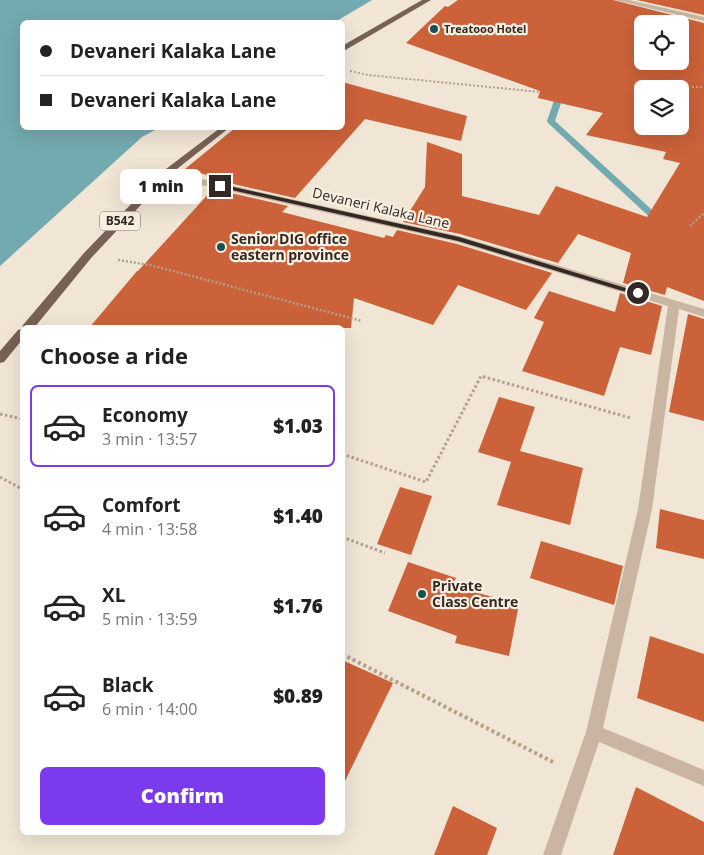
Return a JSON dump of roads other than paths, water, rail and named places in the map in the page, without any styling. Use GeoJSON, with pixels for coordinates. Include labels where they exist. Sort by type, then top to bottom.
{"type":"FeatureCollection","features":[{"type":"Feature","properties":{"kind":"main road"},"geometry":{"type":"LineString","coordinates":[[345,48],[427,0]]}},
{"type":"Feature","properties":{"kind":"main road","name":"B542"},"geometry":{"type":"LineString","coordinates":[[30,325],[88,256],[165,174],[223,130]]}},
{"type":"Feature","properties":{"kind":"main road"},"geometry":{"type":"LineString","coordinates":[[0,359],[20,335]]}},
{"type":"Feature","properties":{"kind":"street"},"geometry":{"type":"LineString","coordinates":[[619,0],[704,19]]}},
{"type":"Feature","properties":{"kind":"street","name":"Devaneri Kalaka Lane"},"geometry":{"type":"LineString","coordinates":[[165,174],[459,239],[704,313]]}},
{"type":"Feature","properties":{"kind":"street"},"geometry":{"type":"LineString","coordinates":[[552,855],[594,732],[645,509],[674,304]]}},
{"type":"Feature","properties":{"kind":"street"},"geometry":{"type":"LineString","coordinates":[[594,732],[704,778]]}},
{"type":"Feature","properties":{"kind":"water"},"geometry":{"type":"Polygon","coordinates":[[[0,0],[372,0],[338,20],[20,20],[20,130],[155,130],[142,137],[0,266],[0,0]]]}},
{"type":"Feature","properties":{"kind":"waterway"},"geometry":{"type":"LineString","coordinates":[[562,88],[551,121],[660,222]]}},
{"type":"Feature","properties":{"kind":"place","name":"Treatooo Hotel"},"geometry":{"type":"Point","coordinates":[434,29]}},
{"type":"Feature","properties":{"kind":"place","name":"Senior DIG office eastern province"},"geometry":{"type":"Point","coordinates":[221,247]}},
{"type":"Feature","properties":{"kind":"place","name":"Private Class Centre"},"geometry":{"type":"Point","coordinates":[422,594]}}]}
